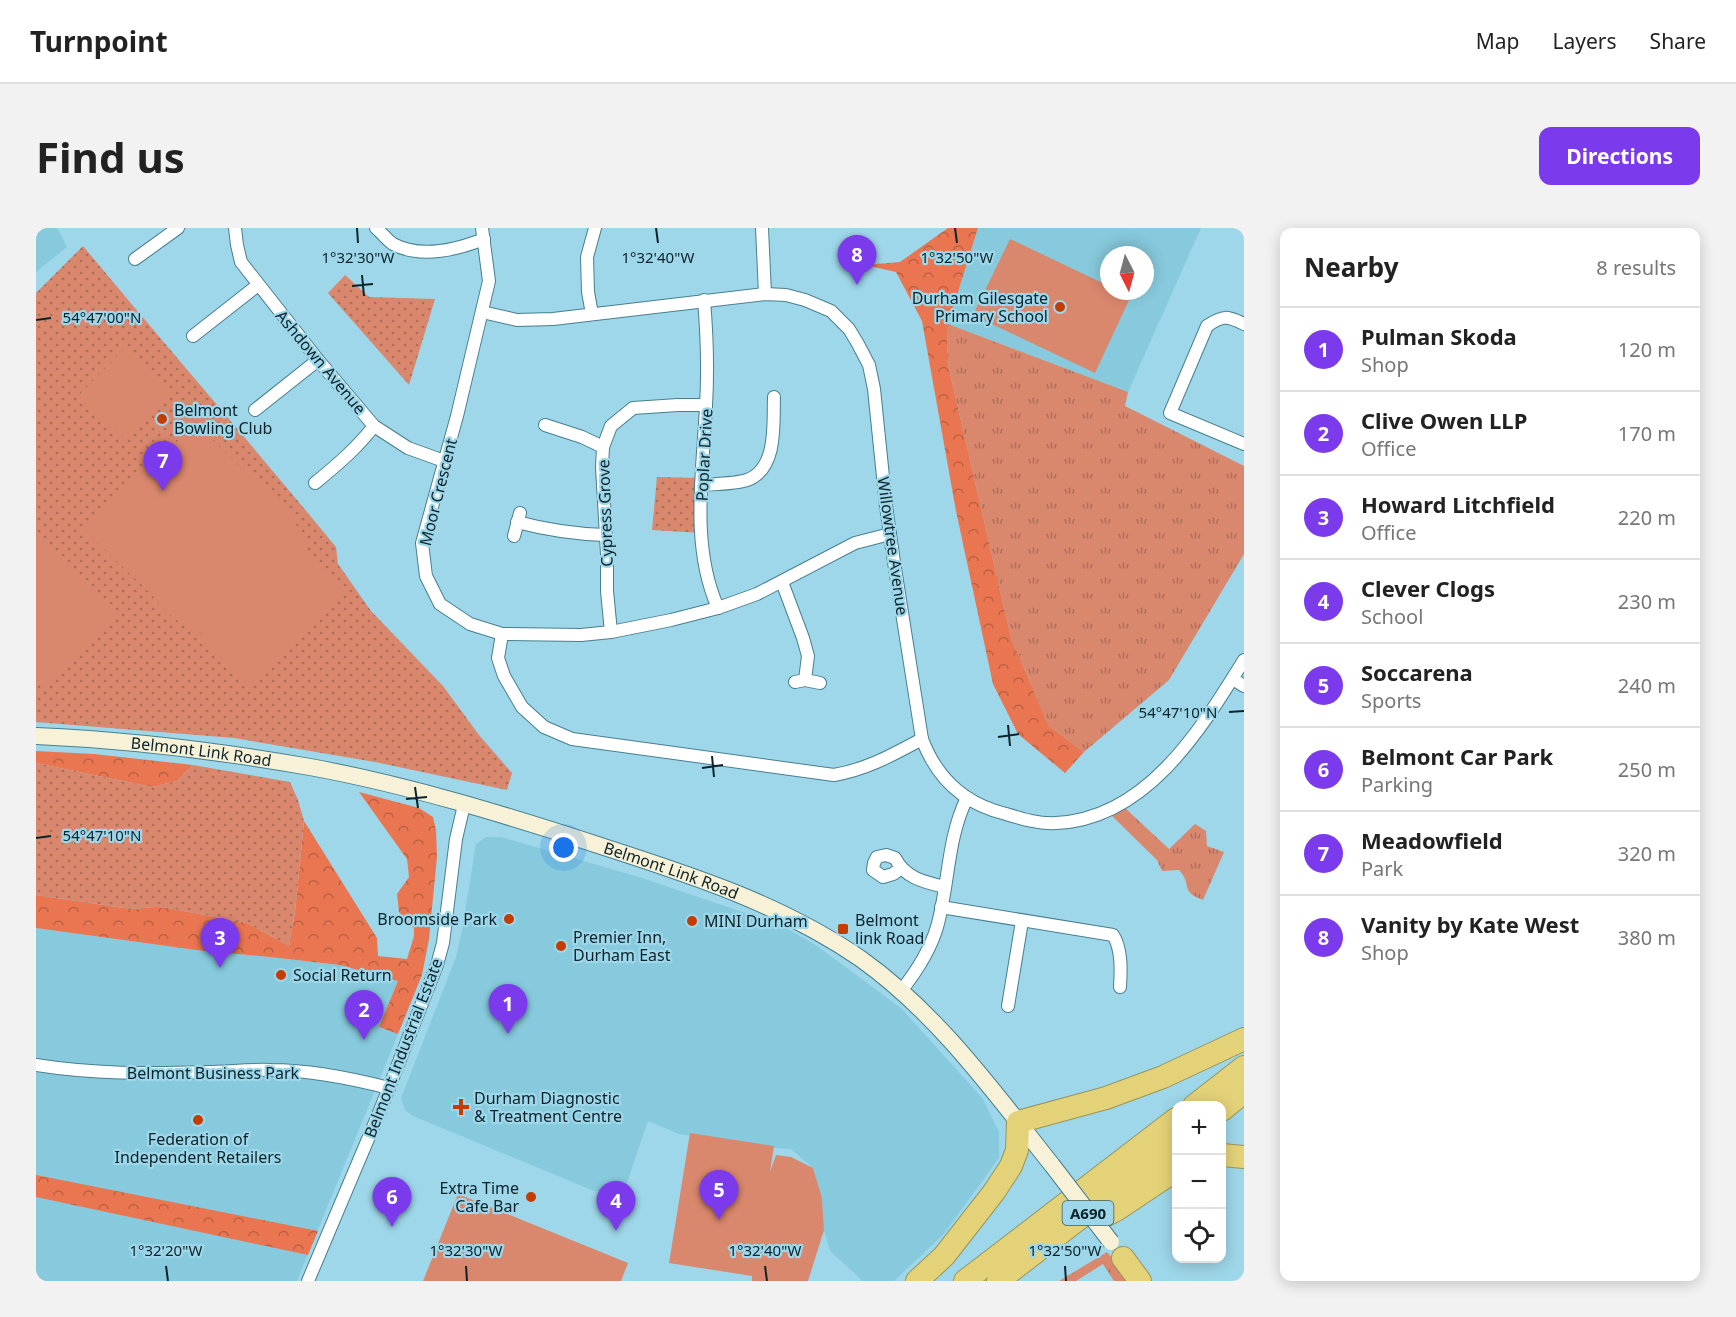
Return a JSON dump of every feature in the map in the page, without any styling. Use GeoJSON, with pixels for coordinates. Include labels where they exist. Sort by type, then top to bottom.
{"type":"FeatureCollection","features":[{"type":"Feature","properties":{"kind":"highway"},"geometry":{"type":"LineString","coordinates":[[917,1281],[944,1256],[994,1192],[1011,1166],[1017,1150],[1018,1122],[1116,1095],[1163,1077],[1244,1039]]}},
{"type":"Feature","properties":{"kind":"highway"},"geometry":{"type":"LineString","coordinates":[[1200,1101],[1244,1067]]}},
{"type":"Feature","properties":{"kind":"highway"},"geometry":{"type":"LineString","coordinates":[[1226,1106],[1244,1092]]}},
{"type":"Feature","properties":{"kind":"highway","name":"A690"},"geometry":{"type":"LineString","coordinates":[[965,1281],[1172,1122]]}},
{"type":"Feature","properties":{"kind":"highway","name":"A690"},"geometry":{"type":"LineString","coordinates":[[998,1281],[1172,1147]]}},
{"type":"Feature","properties":{"kind":"highway"},"geometry":{"type":"LineString","coordinates":[[1226,1156],[1244,1158]]}},
{"type":"Feature","properties":{"kind":"highway"},"geometry":{"type":"LineString","coordinates":[[1036,1252],[1116,1210],[1172,1173]]}},
{"type":"Feature","properties":{"kind":"street"},"geometry":{"type":"LineString","coordinates":[[135,260],[178,228]]}},
{"type":"Feature","properties":{"kind":"street","name":"Ashdown Avenue"},"geometry":{"type":"LineString","coordinates":[[235,228],[241,262],[318,360],[374,426],[408,448],[444,461]]}},
{"type":"Feature","properties":{"kind":"street"},"geometry":{"type":"LineString","coordinates":[[376,228],[392,243],[413,252],[459,249],[483,233]]}},
{"type":"Feature","properties":{"kind":"street"},"geometry":{"type":"LineString","coordinates":[[592,314],[588,292],[587,257],[595,228]]}},
{"type":"Feature","properties":{"kind":"street"},"geometry":{"type":"LineString","coordinates":[[762,228],[765,294]]}},
{"type":"Feature","properties":{"kind":"street","name":"Moor Crescent"},"geometry":{"type":"LineString","coordinates":[[483,233],[489,281],[457,416],[422,543],[426,576],[440,604],[470,624],[502,634],[611,632],[718,608],[757,594],[855,543],[890,534]]}},
{"type":"Feature","properties":{"kind":"street"},"geometry":{"type":"LineString","coordinates":[[193,336],[258,285]]}},
{"type":"Feature","properties":{"kind":"street","name":"Willowtree Avenue"},"geometry":{"type":"LineString","coordinates":[[482,312],[517,320],[553,319],[765,294],[786,295],[805,300],[831,311],[845,325],[869,365],[874,388],[886,506],[922,739],[936,769],[950,785],[967,798],[1000,813],[1031,821],[1053,823],[1078,821],[1099,814],[1128,799],[1150,783],[1179,756],[1207,718],[1244,660]]}},
{"type":"Feature","properties":{"kind":"street","name":"Poplar Drive"},"geometry":{"type":"LineString","coordinates":[[704,300],[708,368],[701,485],[701,533],[706,570],[712,595],[718,608]]}},
{"type":"Feature","properties":{"kind":"street"},"geometry":{"type":"LineString","coordinates":[[1244,324],[1224,317],[1207,326],[1170,413],[1244,444]]}},
{"type":"Feature","properties":{"kind":"street"},"geometry":{"type":"LineString","coordinates":[[255,410],[318,360]]}},
{"type":"Feature","properties":{"kind":"street"},"geometry":{"type":"LineString","coordinates":[[701,485],[746,480],[759,474],[768,461],[772,441],[774,397]]}},
{"type":"Feature","properties":{"kind":"street","name":"Cypress Grove"},"geometry":{"type":"LineString","coordinates":[[611,632],[602,467],[603,447],[611,426],[633,408],[706,405]]}},
{"type":"Feature","properties":{"kind":"street"},"geometry":{"type":"LineString","coordinates":[[315,483],[343,461],[374,426]]}},
{"type":"Feature","properties":{"kind":"street"},"geometry":{"type":"LineString","coordinates":[[545,426],[582,437],[603,447]]}},
{"type":"Feature","properties":{"kind":"street"},"geometry":{"type":"LineString","coordinates":[[514,536],[519,518],[560,532],[605,535]]}},
{"type":"Feature","properties":{"kind":"street"},"geometry":{"type":"LineString","coordinates":[[782,582],[804,638],[807,656],[800,681],[820,683]]}},
{"type":"Feature","properties":{"kind":"street"},"geometry":{"type":"LineString","coordinates":[[502,634],[498,658],[504,676],[522,707],[544,727],[572,739],[834,775],[870,766],[922,739]]}},
{"type":"Feature","properties":{"kind":"street"},"geometry":{"type":"LineString","coordinates":[[1233,679],[1244,686]]}},
{"type":"Feature","properties":{"kind":"street","name":"Belmont Link Road"},"geometry":{"type":"LineString","coordinates":[[36,736],[93,739],[200,750],[310,767],[382,783],[518,820],[668,867],[781,912],[863,961],[901,991],[961,1050],[1131,1267]]}},
{"type":"Feature","properties":{"kind":"street"},"geometry":{"type":"LineString","coordinates":[[901,991],[931,946],[938,926],[955,832],[960,812],[967,798]]}},
{"type":"Feature","properties":{"kind":"street","name":"Belmont Industrial Estate"},"geometry":{"type":"LineString","coordinates":[[308,1281],[389,1088],[437,965],[443,943],[456,839],[464,805]]}},
{"type":"Feature","properties":{"kind":"street"},"geometry":{"type":"LineString","coordinates":[[900,869],[924,882],[945,887]]}},
{"type":"Feature","properties":{"kind":"street"},"geometry":{"type":"LineString","coordinates":[[941,907],[1113,935],[1117,942],[1120,987]]}},
{"type":"Feature","properties":{"kind":"street"},"geometry":{"type":"LineString","coordinates":[[1008,1006],[1022,921]]}},
{"type":"Feature","properties":{"kind":"street","name":"Belmont Business Park"},"geometry":{"type":"LineString","coordinates":[[36,1065],[96,1072],[153,1074],[291,1071],[345,1077],[389,1088]]}},
{"type":"Feature","properties":{"kind":"shaded area"},"geometry":{"type":"Polygon","coordinates":[[[36,228],[57,228],[67,247],[36,272],[36,228]]]}},
{"type":"Feature","properties":{"kind":"shaded area","name":"Durham Gilesgate Primary School"},"geometry":{"type":"Polygon","coordinates":[[[978,228],[1201,228],[1128,392],[948,324],[978,228]]]}},
{"type":"Feature","properties":{"kind":"shaded area"},"geometry":{"type":"Polygon","coordinates":[[[486,837],[501,837],[642,878],[781,925],[817,946],[901,1008],[983,1099],[999,1132],[999,1158],[943,1235],[894,1281],[863,1281],[830,1251],[824,1230],[822,1198],[813,1168],[791,1149],[679,1134],[648,1121],[624,1191],[594,1191],[413,1116],[405,1110],[401,1098],[456,957],[476,844],[486,837]]]}},
{"type":"Feature","properties":{"kind":"shaded area"},"geometry":{"type":"Polygon","coordinates":[[[36,928],[196,950],[340,965],[398,981],[379,1027],[398,1034],[297,1281],[36,1281],[36,928]]]}},
{"type":"Feature","properties":{"kind":"green space"},"geometry":{"type":"Polygon","coordinates":[[[948,228],[978,228],[948,324],[947,360],[1011,638],[1049,726],[1084,752],[1065,773],[1018,734],[993,684],[956,511],[922,321],[896,272],[865,265],[900,262],[948,228]]]}},
{"type":"Feature","properties":{"kind":"green space"},"geometry":{"type":"Polygon","coordinates":[[[1010,239],[1100,282],[1100,300],[1129,300],[1095,373],[973,315],[1010,239]]]}},
{"type":"Feature","properties":{"kind":"green space"},"geometry":{"type":"Polygon","coordinates":[[[83,246],[336,547],[338,564],[371,611],[443,686],[479,735],[512,773],[507,790],[375,762],[234,738],[36,722],[36,293],[83,246]]]}},
{"type":"Feature","properties":{"kind":"green space"},"geometry":{"type":"Polygon","coordinates":[[[345,275],[369,297],[435,299],[409,385],[328,293],[345,275]]]}},
{"type":"Feature","properties":{"kind":"green space"},"geometry":{"type":"Polygon","coordinates":[[[948,324],[1128,392],[1125,406],[1244,466],[1244,554],[1169,680],[1084,752],[1049,726],[1011,638],[947,360],[948,324]]]}},
{"type":"Feature","properties":{"kind":"green space"},"geometry":{"type":"Polygon","coordinates":[[[124,349],[170,394],[125,438],[79,395],[124,349]]]}},
{"type":"Feature","properties":{"kind":"green space"},"geometry":{"type":"Polygon","coordinates":[[[196,424],[255,481],[271,488],[287,507],[304,539],[307,551],[344,593],[248,684],[200,640],[204,635],[182,624],[169,614],[82,528],[196,424]]]}},
{"type":"Feature","properties":{"kind":"green space"},"geometry":{"type":"Polygon","coordinates":[[[657,477],[701,478],[701,533],[652,530],[657,477]]]}},
{"type":"Feature","properties":{"kind":"green space"},"geometry":{"type":"Polygon","coordinates":[[[36,532],[118,613],[42,687],[36,682],[36,532]]]}},
{"type":"Feature","properties":{"kind":"green space"},"geometry":{"type":"Polygon","coordinates":[[[36,751],[94,754],[193,765],[177,781],[152,787],[36,763],[36,751]]]}},
{"type":"Feature","properties":{"kind":"green space"},"geometry":{"type":"Polygon","coordinates":[[[36,763],[152,787],[177,781],[193,765],[290,782],[304,821],[295,912],[289,946],[247,923],[168,908],[131,909],[36,895],[36,763]]]}},
{"type":"Feature","properties":{"kind":"green space"},"geometry":{"type":"Polygon","coordinates":[[[359,792],[419,808],[433,817],[436,830],[437,857],[429,939],[422,975],[398,1034],[379,1027],[398,981],[340,965],[196,950],[36,928],[36,895],[131,909],[168,908],[247,923],[289,946],[295,912],[304,821],[377,938],[378,956],[407,959],[414,928],[399,912],[397,894],[409,877],[407,859],[359,792]]]}},
{"type":"Feature","properties":{"kind":"green space"},"geometry":{"type":"Polygon","coordinates":[[[1124,807],[1169,849],[1195,824],[1206,831],[1207,846],[1224,852],[1203,900],[1191,894],[1179,870],[1162,871],[1157,860],[1111,815],[1124,807]]]}},
{"type":"Feature","properties":{"kind":"green space"},"geometry":{"type":"Polygon","coordinates":[[[690,1133],[774,1146],[770,1172],[776,1155],[791,1157],[813,1168],[822,1198],[824,1230],[808,1281],[752,1281],[752,1276],[669,1263],[690,1133]]]}},
{"type":"Feature","properties":{"kind":"green space"},"geometry":{"type":"Polygon","coordinates":[[[36,1175],[318,1231],[308,1255],[36,1197],[36,1175]]]}},
{"type":"Feature","properties":{"kind":"green space"},"geometry":{"type":"Polygon","coordinates":[[[458,1194],[628,1263],[621,1281],[423,1281],[458,1194]]]}},
{"type":"Feature","properties":{"kind":"green space"},"geometry":{"type":"Polygon","coordinates":[[[1107,1252],[1131,1281],[1114,1281],[1103,1264],[1076,1281],[1059,1281],[1107,1252]]]}},
{"type":"Feature","properties":{"kind":"place","name":"Vanity by Kate West"},"geometry":{"type":"Point","coordinates":[857,285]}},
{"type":"Feature","properties":{"kind":"place","name":"Durham Gilesgate Primary School"},"geometry":{"type":"Point","coordinates":[1060,307]}},
{"type":"Feature","properties":{"kind":"place","name":"Belmont Bowling Club"},"geometry":{"type":"Point","coordinates":[162,419]}},
{"type":"Feature","properties":{"kind":"place","name":"Meadowfield"},"geometry":{"type":"Point","coordinates":[163,491]}},
{"type":"Feature","properties":{"kind":"place","name":"Broomside Park"},"geometry":{"type":"Point","coordinates":[509,919]}},
{"type":"Feature","properties":{"kind":"place","name":"MINI Durham"},"geometry":{"type":"Point","coordinates":[692,921]}},
{"type":"Feature","properties":{"kind":"place","name":"Belmont link Road"},"geometry":{"type":"Point","coordinates":[843,929]}},
{"type":"Feature","properties":{"kind":"place","name":"Premier Inn, Durham East"},"geometry":{"type":"Point","coordinates":[561,946]}},
{"type":"Feature","properties":{"kind":"place","name":"Howard Litchfield"},"geometry":{"type":"Point","coordinates":[220,968]}},
{"type":"Feature","properties":{"kind":"place","name":"Social Return"},"geometry":{"type":"Point","coordinates":[281,975]}},
{"type":"Feature","properties":{"kind":"place","name":"Pulman Skoda"},"geometry":{"type":"Point","coordinates":[508,1034]}},
{"type":"Feature","properties":{"kind":"place","name":"Clive Owen LLP"},"geometry":{"type":"Point","coordinates":[364,1040]}},
{"type":"Feature","properties":{"kind":"place","name":"Durham Diagnostic & Treatment Centre"},"geometry":{"type":"Point","coordinates":[461,1107]}},
{"type":"Feature","properties":{"kind":"place","name":"Federation of Independent Retailers"},"geometry":{"type":"Point","coordinates":[198,1120]}},
{"type":"Feature","properties":{"kind":"place","name":"Extra Time Cafe Bar"},"geometry":{"type":"Point","coordinates":[531,1197]}},
{"type":"Feature","properties":{"kind":"place","name":"Soccarena"},"geometry":{"type":"Point","coordinates":[719,1220]}},
{"type":"Feature","properties":{"kind":"place","name":"Belmont Car Park"},"geometry":{"type":"Point","coordinates":[392,1227]}},
{"type":"Feature","properties":{"kind":"place","name":"Clever Clogs"},"geometry":{"type":"Point","coordinates":[616,1231]}}]}
